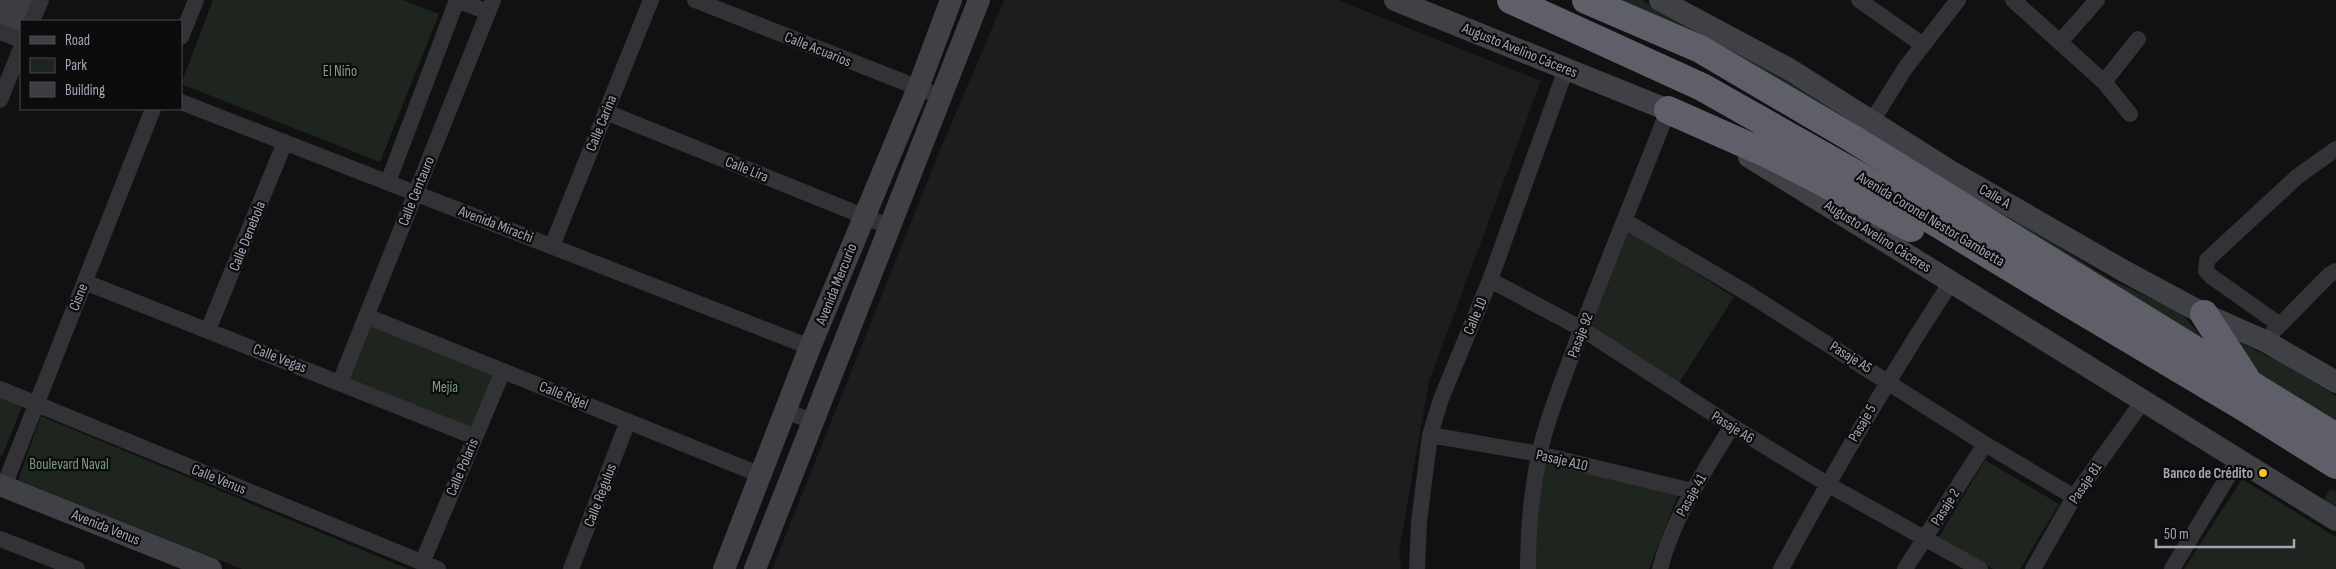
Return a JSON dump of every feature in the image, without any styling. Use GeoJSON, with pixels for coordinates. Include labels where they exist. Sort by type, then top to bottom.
{"type":"FeatureCollection","features":[{"type":"Feature","properties":{"kind":"highway","name":"Avenida Coronel Nestor Gambetta"},"geometry":{"type":"LineString","coordinates":[[1511,0],[1702,87],[1861,176],[2336,465]]}},
{"type":"Feature","properties":{"kind":"highway","name":"Avenida Coronel Nestor Gambetta"},"geometry":{"type":"LineString","coordinates":[[1586,0],[1700,49],[1850,137],[2336,436]]}},
{"type":"Feature","properties":{"kind":"highway"},"geometry":{"type":"LineString","coordinates":[[1668,110],[1774,157],[1846,193],[1982,268],[2057,296]]}},
{"type":"Feature","properties":{"kind":"highway"},"geometry":{"type":"LineString","coordinates":[[2204,314],[2250,384]]}},
{"type":"Feature","properties":{"kind":"street"},"geometry":{"type":"LineString","coordinates":[[32,20],[41,0]]}},
{"type":"Feature","properties":{"kind":"street"},"geometry":{"type":"LineString","coordinates":[[182,35],[196,0]]}},
{"type":"Feature","properties":{"kind":"street"},"geometry":{"type":"LineString","coordinates":[[388,182],[457,0],[490,6]]}},
{"type":"Feature","properties":{"kind":"street","name":"Calle Carina"},"geometry":{"type":"LineString","coordinates":[[552,246],[651,0]]}},
{"type":"Feature","properties":{"kind":"street","name":"Calle Acuarios"},"geometry":{"type":"LineString","coordinates":[[695,0],[942,98]]}},
{"type":"Feature","properties":{"kind":"street","name":"Avenida Mercurio"},"geometry":{"type":"LineString","coordinates":[[724,569],[810,347],[918,88],[951,0]]}},
{"type":"Feature","properties":{"kind":"street","name":"Avenida Mercurio"},"geometry":{"type":"LineString","coordinates":[[755,569],[814,422],[888,226],[942,98],[979,0]]}},
{"type":"Feature","properties":{"kind":"street","name":"Augusto Avelino Cáceres"},"geometry":{"type":"LineString","coordinates":[[1395,0],[1668,110],[2336,520]]}},
{"type":"Feature","properties":{"kind":"street","name":"Calle A"},"geometry":{"type":"LineString","coordinates":[[1660,0],[1789,69],[1950,170],[2124,271],[2204,314],[2272,333],[2336,382]]}},
{"type":"Feature","properties":{"kind":"street"},"geometry":{"type":"LineString","coordinates":[[1859,0],[1923,45]]}},
{"type":"Feature","properties":{"kind":"street"},"geometry":{"type":"LineString","coordinates":[[1872,121],[1906,67],[1958,0]]}},
{"type":"Feature","properties":{"kind":"street"},"geometry":{"type":"LineString","coordinates":[[2013,0],[2104,82],[2130,114]]}},
{"type":"Feature","properties":{"kind":"street"},"geometry":{"type":"LineString","coordinates":[[2060,42],[2097,0]]}},
{"type":"Feature","properties":{"kind":"street","name":"Calle Centauro"},"geometry":{"type":"LineString","coordinates":[[340,382],[490,6]]}},
{"type":"Feature","properties":{"kind":"street"},"geometry":{"type":"LineString","coordinates":[[0,32],[20,40]]}},
{"type":"Feature","properties":{"kind":"street"},"geometry":{"type":"LineString","coordinates":[[2104,82],[2138,39]]}},
{"type":"Feature","properties":{"kind":"street"},"geometry":{"type":"LineString","coordinates":[[0,100],[20,50]]}},
{"type":"Feature","properties":{"kind":"street","name":"Calle 10"},"geometry":{"type":"LineString","coordinates":[[1417,569],[1424,470],[1430,435],[1441,399],[1490,280],[1566,69]]}},
{"type":"Feature","properties":{"kind":"street","name":"Avenida Mirachi"},"geometry":{"type":"LineString","coordinates":[[182,102],[810,347]]}},
{"type":"Feature","properties":{"kind":"street","name":"Cisne"},"geometry":{"type":"LineString","coordinates":[[2,485],[153,110]]}},
{"type":"Feature","properties":{"kind":"street","name":"Pasaje 92"},"geometry":{"type":"LineString","coordinates":[[1528,569],[1529,525],[1539,454],[1582,329],[1668,110]]}},
{"type":"Feature","properties":{"kind":"street","name":"Calle Lira"},"geometry":{"type":"LineString","coordinates":[[606,112],[888,226]]}},
{"type":"Feature","properties":{"kind":"street","name":"Calle Denebola"},"geometry":{"type":"LineString","coordinates":[[208,330],[285,142]]}},
{"type":"Feature","properties":{"kind":"street"},"geometry":{"type":"LineString","coordinates":[[2336,149],[2298,176],[2207,260],[2206,271],[2272,333],[2329,275],[2336,271]]}},
{"type":"Feature","properties":{"kind":"street","name":"Pasaje A5"},"geometry":{"type":"LineString","coordinates":[[1625,221],[1887,380],[1985,444],[2074,497]]}},
{"type":"Feature","properties":{"kind":"street","name":"Pasaje A6"},"geometry":{"type":"LineString","coordinates":[[1490,280],[1582,329],[1732,426],[1827,484],[1980,569]]}},
{"type":"Feature","properties":{"kind":"street","name":"Calle Vegas"},"geometry":{"type":"LineString","coordinates":[[85,282],[475,437]]}},
{"type":"Feature","properties":{"kind":"street","name":"Pasaje 5"},"geometry":{"type":"LineString","coordinates":[[1782,569],[1827,484],[1887,380],[1951,282]]}},
{"type":"Feature","properties":{"kind":"street","name":"Calle Rigel"},"geometry":{"type":"LineString","coordinates":[[366,316],[761,474]]}},
{"type":"Feature","properties":{"kind":"street","name":"Calle Polaris"},"geometry":{"type":"LineString","coordinates":[[422,563],[503,371]]}},
{"type":"Feature","properties":{"kind":"street","name":"Calle Venus"},"geometry":{"type":"LineString","coordinates":[[0,389],[438,569]]}},
{"type":"Feature","properties":{"kind":"street","name":"Pasaje 81"},"geometry":{"type":"LineString","coordinates":[[2033,569],[2074,497],[2143,400]]}},
{"type":"Feature","properties":{"kind":"street"},"geometry":{"type":"LineString","coordinates":[[786,411],[814,422]]}},
{"type":"Feature","properties":{"kind":"street","name":"Calle Regulus"},"geometry":{"type":"LineString","coordinates":[[571,569],[628,421]]}},
{"type":"Feature","properties":{"kind":"street","name":"Pasaje 41"},"geometry":{"type":"LineString","coordinates":[[1660,569],[1672,531],[1692,491],[1732,426]]}},
{"type":"Feature","properties":{"kind":"street","name":"Pasaje A10"},"geometry":{"type":"LineString","coordinates":[[1430,435],[1539,454],[1692,491]]}},
{"type":"Feature","properties":{"kind":"street","name":"Pasaje 2"},"geometry":{"type":"LineString","coordinates":[[1905,569],[1985,444]]}},
{"type":"Feature","properties":{"kind":"street"},"geometry":{"type":"LineString","coordinates":[[2172,569],[2238,460]]}},
{"type":"Feature","properties":{"kind":"street","name":"Avenida Venus"},"geometry":{"type":"LineString","coordinates":[[2,485],[211,569]]}},
{"type":"Feature","properties":{"kind":"street"},"geometry":{"type":"LineString","coordinates":[[0,539],[77,569]]}},
{"type":"Feature","properties":{"kind":"shaded area"},"geometry":{"type":"Polygon","coordinates":[[[1004,0],[1338,0],[1541,81],[1429,381],[1399,552],[1401,569],[772,569],[945,138],[1004,0]]]}},
{"type":"Feature","properties":{"kind":"green space","name":"El Niño"},"geometry":{"type":"Polygon","coordinates":[[[213,0],[403,0],[439,14],[380,162],[182,84],[213,0]]]}},
{"type":"Feature","properties":{"kind":"green space"},"geometry":{"type":"Polygon","coordinates":[[[1617,0],[1641,0],[1722,41],[1959,184],[2108,278],[2181,313],[2206,342],[1617,0]]]}},
{"type":"Feature","properties":{"kind":"green space"},"geometry":{"type":"Polygon","coordinates":[[[1626,229],[1734,297],[1679,383],[1588,324],[1626,229]]]}},
{"type":"Feature","properties":{"kind":"green space","name":"Mejía"},"geometry":{"type":"Polygon","coordinates":[[[369,321],[497,373],[471,432],[345,379],[369,321]]]}},
{"type":"Feature","properties":{"kind":"green space"},"geometry":{"type":"Polygon","coordinates":[[[2232,338],[2283,364],[2336,396],[2336,422],[2255,372],[2232,338]]]}},
{"type":"Feature","properties":{"kind":"green space"},"geometry":{"type":"Polygon","coordinates":[[[0,393],[24,402],[2,456],[0,455],[0,393]]]}},
{"type":"Feature","properties":{"kind":"green space","name":"Boulevard Naval"},"geometry":{"type":"Polygon","coordinates":[[[41,416],[408,569],[242,569],[18,480],[41,416]]]}},
{"type":"Feature","properties":{"kind":"green space"},"geometry":{"type":"Polygon","coordinates":[[[1985,460],[2059,504],[2020,569],[1993,569],[1939,537],[1985,460]]]}},
{"type":"Feature","properties":{"kind":"green space"},"geometry":{"type":"Polygon","coordinates":[[[1543,462],[1679,492],[1649,569],[1532,569],[1543,462]]]}},
{"type":"Feature","properties":{"kind":"green space"},"geometry":{"type":"Polygon","coordinates":[[[2242,479],[2336,537],[2336,569],[2184,569],[2242,479]]]}},
{"type":"Feature","properties":{"kind":"green space"},"geometry":{"type":"Polygon","coordinates":[[[2330,489],[2336,491],[2336,508],[2324,500],[2330,489]]]}},
{"type":"Feature","properties":{"kind":"building"},"geometry":{"type":"Polygon","coordinates":[[[0,0],[34,0],[25,20],[20,20],[20,33],[0,25],[0,0]]]}},
{"type":"Feature","properties":{"kind":"place","name":"Banco de Crédito"},"geometry":{"type":"Point","coordinates":[2263,473]}}]}
